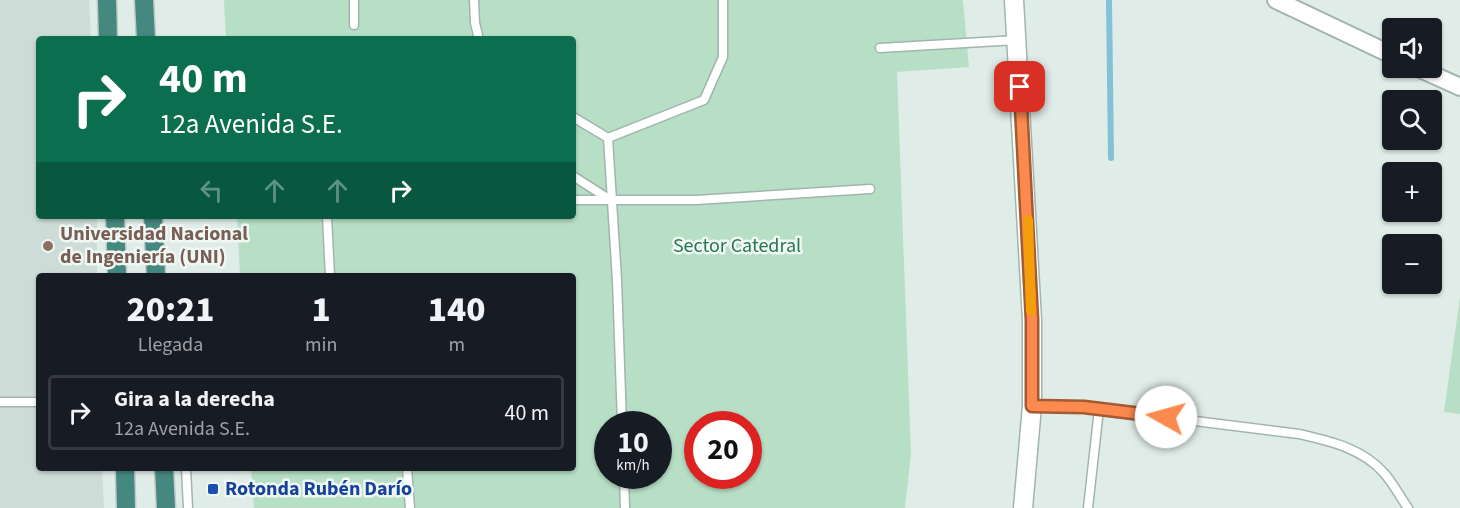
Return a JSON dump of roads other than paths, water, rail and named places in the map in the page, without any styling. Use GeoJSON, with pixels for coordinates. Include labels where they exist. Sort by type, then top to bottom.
{"type":"FeatureCollection","features":[{"type":"Feature","properties":{"kind":"highway"},"geometry":{"type":"LineString","coordinates":[[107,0],[108,36]]}},
{"type":"Feature","properties":{"kind":"highway"},"geometry":{"type":"LineString","coordinates":[[144,0],[146,36]]}},
{"type":"Feature","properties":{"kind":"highway"},"geometry":{"type":"LineString","coordinates":[[115,219],[117,273]]}},
{"type":"Feature","properties":{"kind":"highway"},"geometry":{"type":"LineString","coordinates":[[153,219],[156,273]]}},
{"type":"Feature","properties":{"kind":"highway"},"geometry":{"type":"LineString","coordinates":[[125,471],[126,508]]}},
{"type":"Feature","properties":{"kind":"highway"},"geometry":{"type":"LineString","coordinates":[[164,471],[166,508]]}},
{"type":"Feature","properties":{"kind":"street"},"geometry":{"type":"LineString","coordinates":[[1014,0],[1032,320],[1032,406],[1023,508]]}},
{"type":"Feature","properties":{"kind":"street"},"geometry":{"type":"LineString","coordinates":[[1277,0],[1382,50]]}},
{"type":"Feature","properties":{"kind":"street"},"geometry":{"type":"LineString","coordinates":[[1440,78],[1460,87]]}},
{"type":"Feature","properties":{"kind":"lane"},"geometry":{"type":"LineString","coordinates":[[354,0],[354,25]]}},
{"type":"Feature","properties":{"kind":"lane"},"geometry":{"type":"LineString","coordinates":[[474,0],[478,36]]}},
{"type":"Feature","properties":{"kind":"lane"},"geometry":{"type":"LineString","coordinates":[[608,138],[704,100],[723,57],[723,0]]}},
{"type":"Feature","properties":{"kind":"lane"},"geometry":{"type":"LineString","coordinates":[[880,48],[1018,40]]}},
{"type":"Feature","properties":{"kind":"lane"},"geometry":{"type":"LineString","coordinates":[[576,119],[608,138]]}},
{"type":"Feature","properties":{"kind":"lane"},"geometry":{"type":"LineString","coordinates":[[608,138],[621,411]]}},
{"type":"Feature","properties":{"kind":"lane"},"geometry":{"type":"LineString","coordinates":[[576,178],[612,201]]}},
{"type":"Feature","properties":{"kind":"lane"},"geometry":{"type":"LineString","coordinates":[[576,201],[696,200],[870,189]]}},
{"type":"Feature","properties":{"kind":"lane"},"geometry":{"type":"LineString","coordinates":[[327,219],[330,273]]}},
{"type":"Feature","properties":{"kind":"lane"},"geometry":{"type":"LineString","coordinates":[[0,402],[36,402]]}},
{"type":"Feature","properties":{"kind":"lane"},"geometry":{"type":"LineString","coordinates":[[1032,406],[1099,409],[1299,434],[1331,442],[1360,453],[1384,472],[1407,508]]}},
{"type":"Feature","properties":{"kind":"lane"},"geometry":{"type":"LineString","coordinates":[[1088,508],[1099,409]]}},
{"type":"Feature","properties":{"kind":"lane"},"geometry":{"type":"LineString","coordinates":[[186,471],[188,508]]}},
{"type":"Feature","properties":{"kind":"lane"},"geometry":{"type":"LineString","coordinates":[[407,471],[410,508]]}},
{"type":"Feature","properties":{"kind":"lane"},"geometry":{"type":"LineString","coordinates":[[624,489],[625,508]]}},
{"type":"Feature","properties":{"kind":"waterway"},"geometry":{"type":"LineString","coordinates":[[1109,0],[1111,158]]}},
{"type":"Feature","properties":{"kind":"place","name":"Universidad Nacional de Ingeniería (UNI)"},"geometry":{"type":"Point","coordinates":[48,246]}},
{"type":"Feature","properties":{"kind":"place","name":"Rotonda Rubén Darío"},"geometry":{"type":"Point","coordinates":[213,489]}},
{"type":"Feature","properties":{"kind":"park label","name":"Sector Catedral"},"geometry":{"type":"Point","coordinates":[737,246]}}]}
